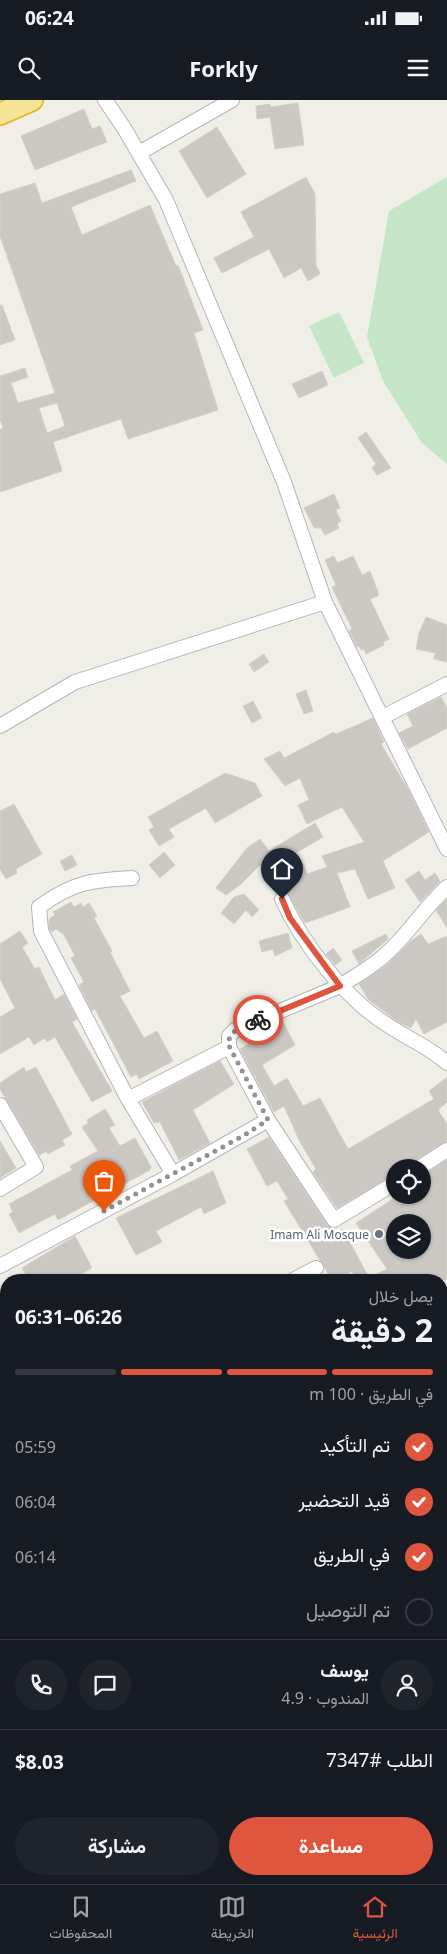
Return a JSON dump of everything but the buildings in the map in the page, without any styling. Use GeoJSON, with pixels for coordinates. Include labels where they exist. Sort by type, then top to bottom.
{"type":"FeatureCollection","features":[{"type":"Feature","properties":{"kind":"highway"},"geometry":{"type":"LineString","coordinates":[[0,114],[32,100]]}},
{"type":"Feature","properties":{"kind":"street"},"geometry":{"type":"LineString","coordinates":[[105,100],[166,200],[284,482],[325,602],[447,849]]}},
{"type":"Feature","properties":{"kind":"street"},"geometry":{"type":"LineString","coordinates":[[139,154],[232,100]]}},
{"type":"Feature","properties":{"kind":"street"},"geometry":{"type":"LineString","coordinates":[[0,726],[75,682],[325,602]]}},
{"type":"Feature","properties":{"kind":"street"},"geometry":{"type":"LineString","coordinates":[[383,717],[447,684]]}},
{"type":"Feature","properties":{"kind":"street"},"geometry":{"type":"LineString","coordinates":[[132,878],[92,880],[59,892],[39,907],[41,931],[128,1099],[173,1174]]}},
{"type":"Feature","properties":{"kind":"street"},"geometry":{"type":"LineString","coordinates":[[386,1188],[334,1220],[268,1120],[229,1047],[229,1036],[235,1030],[340,986],[387,953],[421,912],[447,887]]}},
{"type":"Feature","properties":{"kind":"street"},"geometry":{"type":"LineString","coordinates":[[282,899],[290,918],[340,986],[386,1025],[416,1040],[447,1063]]}},
{"type":"Feature","properties":{"kind":"street"},"geometry":{"type":"LineString","coordinates":[[128,1099],[229,1047]]}},
{"type":"Feature","properties":{"kind":"street"},"geometry":{"type":"LineString","coordinates":[[0,1105],[36,1167],[0,1189]]}},
{"type":"Feature","properties":{"kind":"street"},"geometry":{"type":"LineString","coordinates":[[0,1266],[173,1174],[268,1120]]}},
{"type":"Feature","properties":{"kind":"street"},"geometry":{"type":"LineString","coordinates":[[431,1160],[447,1150]]}},
{"type":"Feature","properties":{"kind":"street"},"geometry":{"type":"LineString","coordinates":[[304,1274],[316,1268]]}},
{"type":"Feature","properties":{"kind":"green space"},"geometry":{"type":"Polygon","coordinates":[[[447,177],[447,464],[422,443],[383,381],[367,337],[389,211],[447,177]]]}},
{"type":"Feature","properties":{"kind":"green space"},"geometry":{"type":"Polygon","coordinates":[[[339,312],[364,363],[334,378],[309,326],[339,312]]]}},
{"type":"Feature","properties":{"kind":"way so far"},"geometry":{"type":"LineString","coordinates":[[104,1211],[243,1136],[268,1120],[228,1044],[229,1036],[235,1030],[258,1020]]}},
{"type":"Feature","properties":{"kind":"place","name":"Imam Ali Mosque"},"geometry":{"type":"Point","coordinates":[379,1234]}},
{"type":"Feature","properties":{"kind":"route"},"geometry":{"type":"LineString","coordinates":[[258,1020],[340,986],[290,918],[282,899]]}}]}
